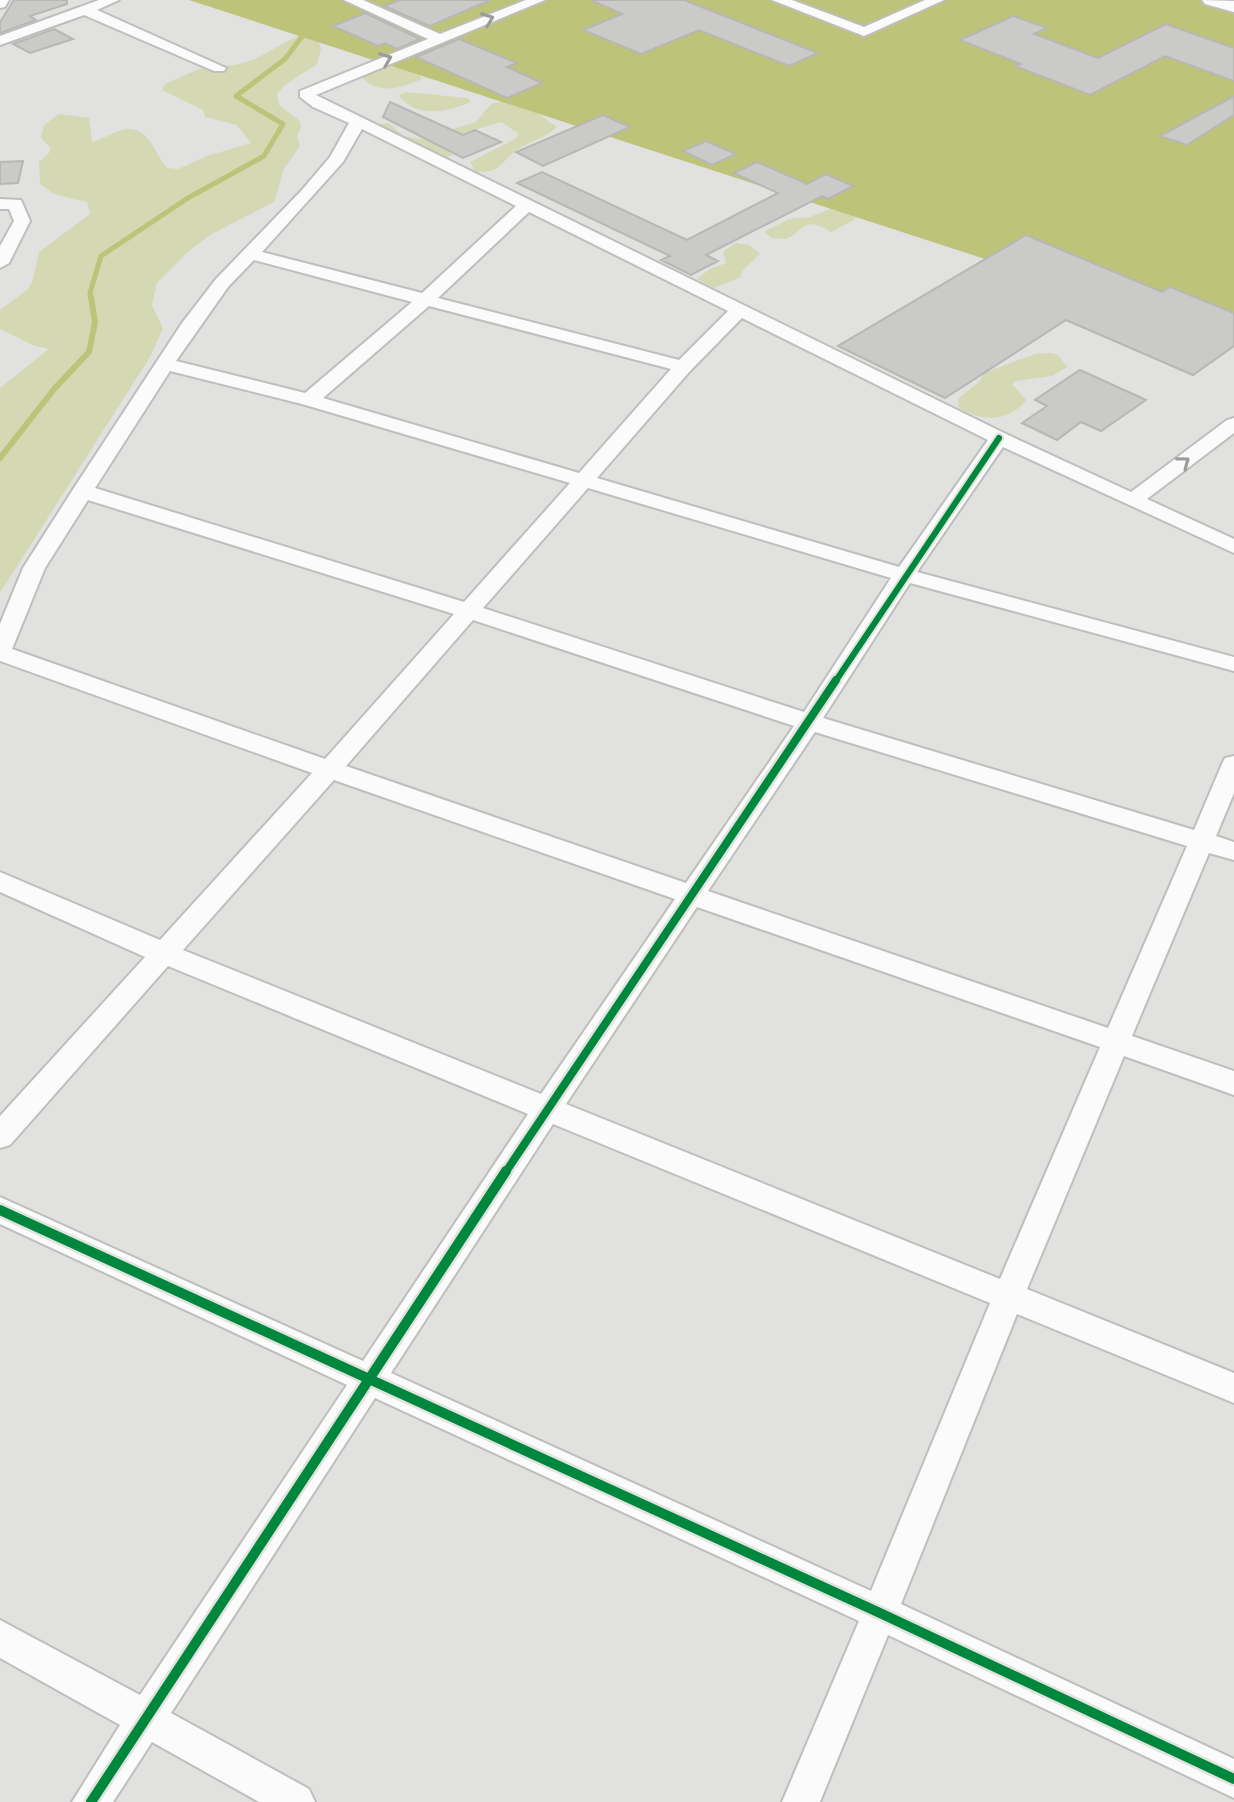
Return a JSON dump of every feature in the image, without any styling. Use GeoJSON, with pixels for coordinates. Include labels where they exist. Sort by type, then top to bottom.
{"type":"FeatureCollection","features":[{"type":"Feature","properties":{"kind":"street"},"geometry":{"type":"LineString","coordinates":[[0,41],[112,0]]}},
{"type":"Feature","properties":{"kind":"street"},"geometry":{"type":"LineString","coordinates":[[351,0],[439,39]]}},
{"type":"Feature","properties":{"kind":"street"},"geometry":{"type":"LineString","coordinates":[[538,0],[305,94],[318,104],[999,438],[1234,547]]}},
{"type":"Feature","properties":{"kind":"street"},"geometry":{"type":"LineString","coordinates":[[779,0],[864,32],[937,0]]}},
{"type":"Feature","properties":{"kind":"street"},"geometry":{"type":"LineString","coordinates":[[1211,0],[1234,7]]}},
{"type":"Feature","properties":{"kind":"street"},"geometry":{"type":"LineString","coordinates":[[85,10],[219,68]]}},
{"type":"Feature","properties":{"kind":"street"},"geometry":{"type":"LineString","coordinates":[[0,33],[37,27]]}},
{"type":"Feature","properties":{"kind":"street"},"geometry":{"type":"LineString","coordinates":[[358,121],[337,159],[188,327],[34,568],[0,653],[328,771],[693,894],[1234,1083]]}},
{"type":"Feature","properties":{"kind":"street"},"geometry":{"type":"LineString","coordinates":[[0,204],[15,204],[22,221],[0,263]]}},
{"type":"Feature","properties":{"kind":"street"},"geometry":{"type":"LineString","coordinates":[[309,400],[424,301],[527,205]]}},
{"type":"Feature","properties":{"kind":"street"},"geometry":{"type":"LineString","coordinates":[[250,254],[683,367]]}},
{"type":"Feature","properties":{"kind":"street"},"geometry":{"type":"LineString","coordinates":[[0,1136],[328,771],[683,367],[739,310]]}},
{"type":"Feature","properties":{"kind":"street"},"geometry":{"type":"LineString","coordinates":[[166,364],[309,400],[904,575],[1234,664]]}},
{"type":"Feature","properties":{"kind":"street"},"geometry":{"type":"LineString","coordinates":[[1133,500],[1234,424]]}},
{"type":"Feature","properties":{"kind":"street"},"geometry":{"type":"LineString","coordinates":[[91,1802],[548,1107],[999,438]]}},
{"type":"Feature","properties":{"kind":"street"},"geometry":{"type":"LineString","coordinates":[[82,491],[469,611],[809,722],[1234,851]]}},
{"type":"Feature","properties":{"kind":"street"},"geometry":{"type":"LineString","coordinates":[[801,1802],[1009,1294],[1234,764]]}},
{"type":"Feature","properties":{"kind":"street"},"geometry":{"type":"LineString","coordinates":[[0,881],[165,954],[1009,1294],[1234,1388]]}},
{"type":"Feature","properties":{"kind":"street"},"geometry":{"type":"LineString","coordinates":[[0,1210],[880,1613],[1234,1779]]}},
{"type":"Feature","properties":{"kind":"street"},"geometry":{"type":"LineString","coordinates":[[0,1638],[296,1802]]}},
{"type":"Feature","properties":{"kind":"shaded area"},"geometry":{"type":"Polygon","coordinates":[[[189,0],[1234,0],[1234,340],[189,0]]]}},
{"type":"Feature","properties":{"kind":"shaded area"},"geometry":{"type":"Polygon","coordinates":[[[301,34],[318,40],[321,49],[317,64],[277,94],[279,105],[300,121],[301,127],[297,136],[300,146],[284,169],[274,202],[210,235],[157,283],[152,305],[163,329],[150,357],[0,593],[0,388],[49,349],[35,346],[0,329],[0,310],[29,288],[39,252],[90,214],[87,202],[54,194],[40,184],[39,162],[50,152],[50,147],[41,138],[44,125],[59,114],[89,118],[92,142],[122,130],[138,131],[149,141],[167,168],[178,169],[207,156],[251,143],[237,125],[205,117],[203,110],[162,90],[165,84],[199,69],[255,59],[301,34]]]}},
{"type":"Feature","properties":{"kind":"shaded area"},"geometry":{"type":"Polygon","coordinates":[[[396,66],[417,71],[422,79],[399,87],[383,88],[362,78],[370,70],[396,66]]]}},
{"type":"Feature","properties":{"kind":"shaded area"},"geometry":{"type":"Polygon","coordinates":[[[406,92],[467,98],[471,102],[443,111],[423,110],[406,103],[399,95],[406,92]]]}},
{"type":"Feature","properties":{"kind":"shaded area"},"geometry":{"type":"Polygon","coordinates":[[[502,101],[530,108],[557,127],[518,149],[490,171],[475,171],[470,162],[519,134],[501,122],[457,135],[444,147],[453,155],[433,162],[404,151],[373,125],[388,123],[404,136],[419,139],[476,122],[491,104],[502,101]]]}},
{"type":"Feature","properties":{"kind":"shaded area"},"geometry":{"type":"Polygon","coordinates":[[[832,208],[854,212],[855,219],[831,232],[810,224],[786,239],[772,238],[764,232],[789,219],[810,217],[832,208]]]}},
{"type":"Feature","properties":{"kind":"shaded area"},"geometry":{"type":"Polygon","coordinates":[[[735,243],[749,245],[760,254],[743,270],[741,277],[714,288],[697,279],[710,269],[726,263],[723,252],[735,243]]]}},
{"type":"Feature","properties":{"kind":"shaded area"},"geometry":{"type":"Polygon","coordinates":[[[1035,354],[1058,355],[1067,367],[1052,376],[1012,384],[1026,400],[1012,412],[995,418],[977,416],[959,408],[958,399],[980,381],[984,373],[1035,354]]]}},
{"type":"Feature","properties":{"kind":"building"},"geometry":{"type":"Polygon","coordinates":[[[14,0],[67,0],[67,4],[30,16],[36,20],[0,33],[0,22],[14,0]]]}},
{"type":"Feature","properties":{"kind":"building"},"geometry":{"type":"Polygon","coordinates":[[[400,0],[490,0],[430,26],[384,6],[400,0]]]}},
{"type":"Feature","properties":{"kind":"building"},"geometry":{"type":"Polygon","coordinates":[[[591,0],[684,0],[818,53],[789,66],[699,30],[641,54],[583,30],[622,14],[591,0]]]}},
{"type":"Feature","properties":{"kind":"building"},"geometry":{"type":"Polygon","coordinates":[[[365,13],[420,39],[397,49],[385,43],[378,46],[333,26],[365,13]]]}},
{"type":"Feature","properties":{"kind":"building"},"geometry":{"type":"Polygon","coordinates":[[[1013,16],[1047,28],[1034,34],[1098,58],[1166,24],[1234,48],[1234,81],[1165,56],[1090,95],[1015,66],[1021,64],[960,40],[1013,16]]]}},
{"type":"Feature","properties":{"kind":"building"},"geometry":{"type":"Polygon","coordinates":[[[54,29],[73,39],[30,53],[13,44],[54,29]]]}},
{"type":"Feature","properties":{"kind":"building"},"geometry":{"type":"Polygon","coordinates":[[[459,39],[517,63],[507,67],[542,83],[507,98],[416,57],[459,39]]]}},
{"type":"Feature","properties":{"kind":"building"},"geometry":{"type":"Polygon","coordinates":[[[1234,96],[1234,115],[1187,145],[1160,136],[1234,96]]]}},
{"type":"Feature","properties":{"kind":"building"},"geometry":{"type":"Polygon","coordinates":[[[390,102],[463,135],[475,130],[501,142],[463,158],[383,117],[390,102]]]}},
{"type":"Feature","properties":{"kind":"building"},"geometry":{"type":"Polygon","coordinates":[[[603,115],[630,127],[543,166],[516,152],[603,115]]]}},
{"type":"Feature","properties":{"kind":"building"},"geometry":{"type":"Polygon","coordinates":[[[706,141],[736,154],[712,165],[683,151],[706,141]]]}},
{"type":"Feature","properties":{"kind":"building"},"geometry":{"type":"Polygon","coordinates":[[[23,161],[18,183],[0,184],[0,162],[23,161]]]}},
{"type":"Feature","properties":{"kind":"building"},"geometry":{"type":"Polygon","coordinates":[[[757,162],[807,184],[826,174],[853,186],[828,199],[822,196],[706,255],[718,261],[691,275],[661,260],[670,256],[517,183],[542,172],[687,240],[778,193],[734,173],[757,162]]]}},
{"type":"Feature","properties":{"kind":"building"},"geometry":{"type":"Polygon","coordinates":[[[1026,235],[1162,292],[1170,287],[1234,313],[1234,346],[1193,375],[1066,320],[945,398],[838,346],[1026,235]]]}},
{"type":"Feature","properties":{"kind":"building"},"geometry":{"type":"Polygon","coordinates":[[[1080,370],[1146,400],[1101,431],[1081,422],[1057,440],[1022,423],[1047,406],[1035,400],[1080,370]]]}},
{"type":"Feature","properties":{"kind":"waterway"},"geometry":{"type":"LineString","coordinates":[[91,299],[101,256],[188,198],[264,156],[283,124],[236,96],[285,59],[307,30]]}},
{"type":"Feature","properties":{"kind":"waterway"},"geometry":{"type":"LineString","coordinates":[[0,458],[55,388],[89,352],[95,322],[91,297]]}},
{"type":"Feature","properties":{"kind":"cycle path"},"geometry":{"type":"LineString","coordinates":[[91,1802],[548,1107],[999,438]]}},
{"type":"Feature","properties":{"kind":"cycle path"},"geometry":{"type":"LineString","coordinates":[[0,1210],[880,1613],[1234,1779]]}}]}
